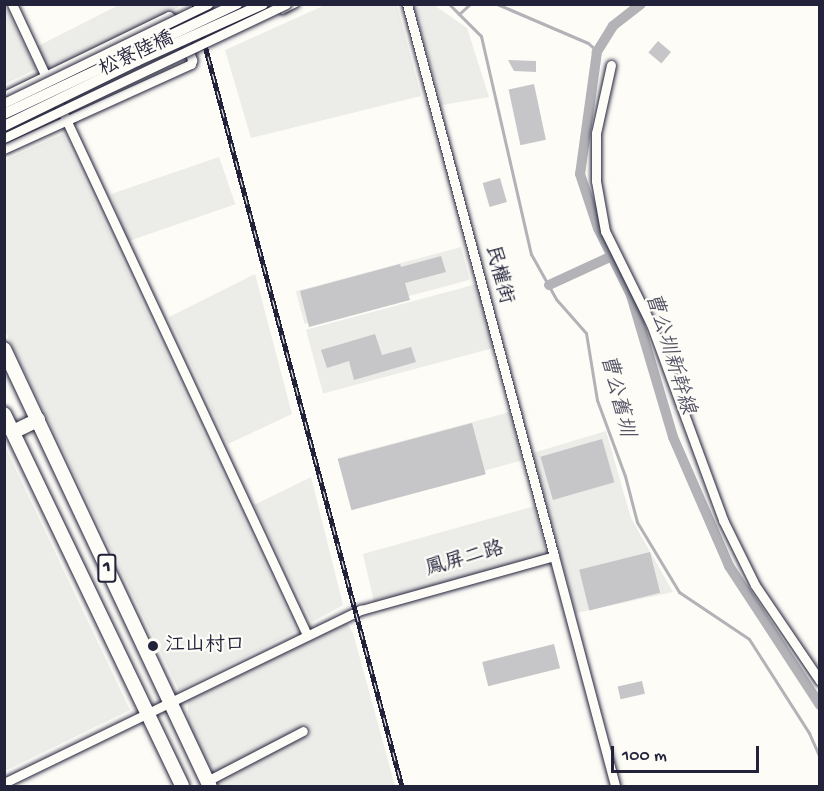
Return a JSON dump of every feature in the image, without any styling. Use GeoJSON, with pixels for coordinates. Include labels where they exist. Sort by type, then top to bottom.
{"type":"FeatureCollection","features":[{"type":"Feature","properties":{"kind":"main road","name":"1"},"geometry":{"type":"LineString","coordinates":[[4,349],[209,784]]}},
{"type":"Feature","properties":{"kind":"main road","name":"1"},"geometry":{"type":"LineString","coordinates":[[4,414],[182,786]]}},
{"type":"Feature","properties":{"kind":"main road"},"geometry":{"type":"LineString","coordinates":[[13,432],[38,420]]}},
{"type":"Feature","properties":{"kind":"street"},"geometry":{"type":"LineString","coordinates":[[12,4],[307,635]]}},
{"type":"Feature","properties":{"kind":"street","name":"松寮陸橋"},"geometry":{"type":"LineString","coordinates":[[4,103],[208,4]]}},
{"type":"Feature","properties":{"kind":"street","name":"松寮陸橋"},"geometry":{"type":"LineString","coordinates":[[4,114],[237,4]]}},
{"type":"Feature","properties":{"kind":"street","name":"松寮陸橋"},"geometry":{"type":"LineString","coordinates":[[4,126],[137,61],[263,4]]}},
{"type":"Feature","properties":{"kind":"street","name":"松寮陸橋"},"geometry":{"type":"LineString","coordinates":[[4,138],[286,4]]}},
{"type":"Feature","properties":{"kind":"street","name":"民權街"},"geometry":{"type":"LineString","coordinates":[[407,4],[554,556]]}},
{"type":"Feature","properties":{"kind":"street"},"geometry":{"type":"LineString","coordinates":[[4,96],[169,16],[178,23],[192,60],[191,64],[4,149]]}},
{"type":"Feature","properties":{"kind":"street"},"geometry":{"type":"LineString","coordinates":[[610,65],[596,133],[596,181],[605,231],[651,324],[723,520],[755,585],[819,681]]}},
{"type":"Feature","properties":{"kind":"street"},"geometry":{"type":"LineString","coordinates":[[554,556],[615,786]]}},
{"type":"Feature","properties":{"kind":"street","name":"鳳屏二路"},"geometry":{"type":"LineString","coordinates":[[4,783],[361,610],[554,556]]}},
{"type":"Feature","properties":{"kind":"street"},"geometry":{"type":"LineString","coordinates":[[209,784],[303,731]]}},
{"type":"Feature","properties":{"kind":"lane"},"geometry":{"type":"LineString","coordinates":[[244,4],[247,17],[258,21],[296,4]]}},
{"type":"Feature","properties":{"kind":"shaded area"},"geometry":{"type":"Polygon","coordinates":[[[4,5],[36,69],[5,84],[4,84],[4,5]]]}},
{"type":"Feature","properties":{"kind":"shaded area"},"geometry":{"type":"Polygon","coordinates":[[[119,5],[178,5],[179,7],[46,71],[36,47],[119,5]]]}},
{"type":"Feature","properties":{"kind":"shaded area"},"geometry":{"type":"Polygon","coordinates":[[[325,5],[397,5],[421,96],[251,138],[225,50],[325,5]]]}},
{"type":"Feature","properties":{"kind":"shaded area"},"geometry":{"type":"Polygon","coordinates":[[[413,5],[434,5],[467,28],[489,97],[442,105],[413,5]]]}},
{"type":"Feature","properties":{"kind":"shaded area"},"geometry":{"type":"Polygon","coordinates":[[[63,134],[296,631],[179,690],[5,331],[5,160],[63,134]]]}},
{"type":"Feature","properties":{"kind":"shaded area"},"geometry":{"type":"Polygon","coordinates":[[[219,157],[235,204],[127,241],[111,194],[219,157]]]}},
{"type":"Feature","properties":{"kind":"shaded area"},"geometry":{"type":"Polygon","coordinates":[[[461,247],[470,280],[305,324],[296,291],[461,247]]]}},
{"type":"Feature","properties":{"kind":"shaded area"},"geometry":{"type":"Polygon","coordinates":[[[255,274],[292,414],[228,444],[169,317],[255,274]]]}},
{"type":"Feature","properties":{"kind":"shaded area"},"geometry":{"type":"Polygon","coordinates":[[[477,284],[494,348],[323,394],[306,330],[477,284]]]}},
{"type":"Feature","properties":{"kind":"shaded area"},"geometry":{"type":"Polygon","coordinates":[[[510,412],[523,460],[351,506],[338,458],[510,412]]]}},
{"type":"Feature","properties":{"kind":"shaded area"},"geometry":{"type":"Polygon","coordinates":[[[606,431],[631,518],[673,592],[576,613],[533,453],[606,431]]]}},
{"type":"Feature","properties":{"kind":"shaded area"},"geometry":{"type":"Polygon","coordinates":[[[5,447],[130,710],[4,771],[5,447]]]}},
{"type":"Feature","properties":{"kind":"shaded area"},"geometry":{"type":"Polygon","coordinates":[[[311,477],[343,605],[312,622],[254,505],[311,477]]]}},
{"type":"Feature","properties":{"kind":"shaded area"},"geometry":{"type":"Polygon","coordinates":[[[535,506],[545,547],[540,557],[374,602],[363,554],[535,506]]]}},
{"type":"Feature","properties":{"kind":"shaded area"},"geometry":{"type":"Polygon","coordinates":[[[347,623],[353,633],[395,786],[219,786],[188,723],[188,698],[347,623]]]}},
{"type":"Feature","properties":{"kind":"building"},"geometry":{"type":"Polygon","coordinates":[[[658,41],[671,52],[661,63],[648,52],[658,41]]]}},
{"type":"Feature","properties":{"kind":"building"},"geometry":{"type":"Polygon","coordinates":[[[508,60],[536,61],[536,72],[514,71],[508,60]]]}},
{"type":"Feature","properties":{"kind":"building"},"geometry":{"type":"Polygon","coordinates":[[[534,84],[546,140],[520,145],[509,89],[534,84]]]}},
{"type":"Feature","properties":{"kind":"building"},"geometry":{"type":"Polygon","coordinates":[[[500,178],[507,202],[490,207],[483,183],[500,178]]]}},
{"type":"Feature","properties":{"kind":"building"},"geometry":{"type":"Polygon","coordinates":[[[441,256],[446,272],[405,283],[410,300],[309,327],[300,291],[400,264],[401,267],[441,256]]]}},
{"type":"Feature","properties":{"kind":"building"},"geometry":{"type":"Polygon","coordinates":[[[375,334],[382,355],[411,347],[416,362],[354,380],[349,361],[327,368],[321,350],[375,334]]]}},
{"type":"Feature","properties":{"kind":"building"},"geometry":{"type":"Polygon","coordinates":[[[472,423],[486,474],[351,510],[338,459],[472,423]]]}},
{"type":"Feature","properties":{"kind":"building"},"geometry":{"type":"Polygon","coordinates":[[[602,439],[614,482],[553,500],[540,457],[602,439]]]}},
{"type":"Feature","properties":{"kind":"building"},"geometry":{"type":"Polygon","coordinates":[[[650,552],[660,593],[589,610],[579,570],[650,552]]]}},
{"type":"Feature","properties":{"kind":"building"},"geometry":{"type":"Polygon","coordinates":[[[554,644],[560,668],[488,686],[482,662],[554,644]]]}},
{"type":"Feature","properties":{"kind":"building"},"geometry":{"type":"Polygon","coordinates":[[[642,681],[645,694],[621,699],[618,687],[642,681]]]}},
{"type":"Feature","properties":{"kind":"waterway","name":"曹公舊圳"},"geometry":{"type":"LineString","coordinates":[[449,4],[481,36],[531,254],[556,299],[586,333],[597,400],[625,476],[637,522],[679,592],[749,639],[809,733],[820,758]]}},
{"type":"Feature","properties":{"kind":"waterway"},"geometry":{"type":"LineString","coordinates":[[459,14],[470,4]]}},
{"type":"Feature","properties":{"kind":"waterway"},"geometry":{"type":"LineString","coordinates":[[497,4],[588,43],[598,52]]}},
{"type":"Feature","properties":{"kind":"waterway","name":"曹公圳新幹線"},"geometry":{"type":"LineString","coordinates":[[641,4],[613,26],[597,52],[580,174],[598,228],[631,295],[673,437],[729,566],[820,705]]}},
{"type":"Feature","properties":{"kind":"waterway"},"geometry":{"type":"LineString","coordinates":[[549,285],[612,256]]}},
{"type":"Feature","properties":{"kind":"railway"},"geometry":{"type":"LineString","coordinates":[[194,4],[402,786]]}},
{"type":"Feature","properties":{"kind":"place","name":"江山村口"},"geometry":{"type":"Point","coordinates":[153,646]}}]}
